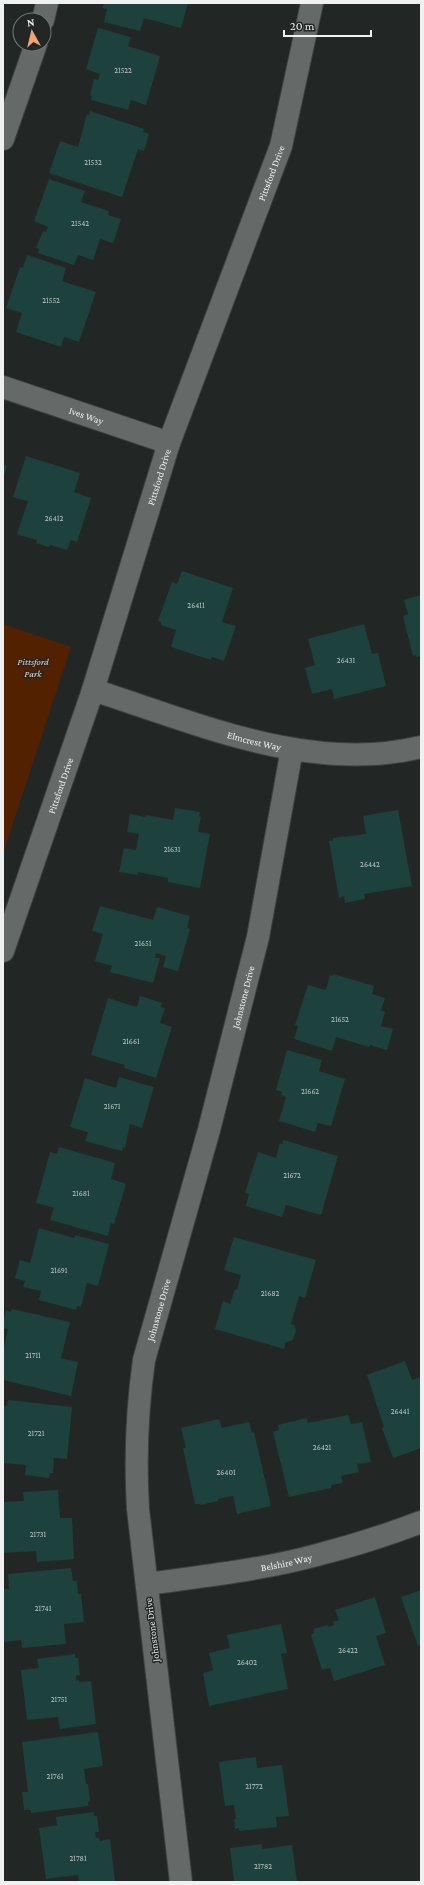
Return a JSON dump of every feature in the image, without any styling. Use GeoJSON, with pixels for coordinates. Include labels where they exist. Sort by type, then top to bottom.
{"type":"FeatureCollection","features":[{"type":"Feature","properties":{"kind":"street","name":"Pittsford Drive"},"geometry":{"type":"LineString","coordinates":[[3,951],[93,690],[169,443],[281,146],[312,3]]}},
{"type":"Feature","properties":{"kind":"street"},"geometry":{"type":"LineString","coordinates":[[3,139],[33,52]]}},
{"type":"Feature","properties":{"kind":"street","name":"Ives Way"},"geometry":{"type":"LineString","coordinates":[[3,387],[169,443]]}},
{"type":"Feature","properties":{"kind":"street","name":"Elmcrest Way"},"geometry":{"type":"LineString","coordinates":[[93,690],[245,739],[319,754],[347,755],[401,752],[421,747]]}},
{"type":"Feature","properties":{"kind":"street","name":"Johnstone Drive"},"geometry":{"type":"LineString","coordinates":[[181,1882],[136,1474],[139,1399],[144,1360],[210,1130],[258,937],[292,749]]}},
{"type":"Feature","properties":{"kind":"street","name":"Belshire Way"},"geometry":{"type":"LineString","coordinates":[[147,1584],[252,1569],[316,1556],[386,1535],[421,1522]]}},
{"type":"Feature","properties":{"kind":"green space","name":"Pittsford Park"},"geometry":{"type":"Polygon","coordinates":[[[3,624],[71,647],[3,854],[3,624]]]}},
{"type":"Feature","properties":{"kind":"building"},"geometry":{"type":"Polygon","coordinates":[[[104,3],[188,3],[181,28],[144,18],[140,31],[104,22],[107,9],[102,8],[104,3]]]}},
{"type":"Feature","properties":{"kind":"building"},"geometry":{"type":"Polygon","coordinates":[[[98,28],[131,37],[128,46],[160,56],[146,105],[131,100],[128,110],[91,100],[92,96],[90,95],[94,79],[98,80],[100,74],[86,69],[98,28]]]}},
{"type":"Feature","properties":{"kind":"building"},"geometry":{"type":"Polygon","coordinates":[[[90,111],[144,129],[143,132],[149,134],[144,151],[138,149],[122,197],[49,173],[60,141],[78,147],[87,114],[89,115],[90,111]]]}},
{"type":"Feature","properties":{"kind":"building"},"geometry":{"type":"Polygon","coordinates":[[[49,179],[85,191],[81,202],[109,211],[108,215],[121,219],[113,243],[100,239],[93,260],[78,255],[74,265],[38,253],[39,249],[36,248],[43,231],[46,232],[48,227],[34,221],[49,179]]]}},
{"type":"Feature","properties":{"kind":"building"},"geometry":{"type":"Polygon","coordinates":[[[27,255],[66,268],[62,281],[96,292],[79,342],[64,337],[61,347],[16,332],[22,313],[6,308],[20,267],[23,268],[27,255]]]}},
{"type":"Feature","properties":{"kind":"building"},"geometry":{"type":"Polygon","coordinates":[[[26,456],[80,473],[74,492],[91,498],[77,542],[71,540],[67,550],[36,543],[37,540],[17,534],[28,501],[13,497],[26,456]]]}},
{"type":"Feature","properties":{"kind":"building"},"geometry":{"type":"Polygon","coordinates":[[[3,464],[7,466],[3,479],[3,464]]]}},
{"type":"Feature","properties":{"kind":"building"},"geometry":{"type":"Polygon","coordinates":[[[182,571],[233,588],[222,622],[236,626],[224,661],[212,657],[211,660],[171,647],[176,630],[161,625],[161,622],[158,621],[172,582],[177,584],[182,571]]]}},
{"type":"Feature","properties":{"kind":"building"},"geometry":{"type":"Polygon","coordinates":[[[421,595],[421,656],[416,657],[416,655],[413,656],[403,616],[408,614],[404,600],[421,595]]]}},
{"type":"Feature","properties":{"kind":"building"},"geometry":{"type":"Polygon","coordinates":[[[364,624],[372,654],[378,653],[386,686],[334,699],[332,689],[312,694],[305,668],[315,665],[308,639],[364,624]]]}},
{"type":"Feature","properties":{"kind":"building"},"geometry":{"type":"Polygon","coordinates":[[[175,808],[200,812],[199,816],[201,817],[198,832],[210,834],[200,888],[168,882],[168,878],[138,872],[138,875],[119,872],[124,848],[136,850],[139,834],[127,832],[130,814],[145,817],[146,815],[173,820],[175,808]]]}},
{"type":"Feature","properties":{"kind":"building"},"geometry":{"type":"Polygon","coordinates":[[[398,810],[412,886],[364,894],[365,899],[345,903],[344,896],[339,898],[329,841],[333,840],[333,838],[366,834],[363,816],[398,810]]]}},
{"type":"Feature","properties":{"kind":"building"},"geometry":{"type":"Polygon","coordinates":[[[100,906],[153,920],[157,907],[190,916],[187,928],[190,929],[178,971],[163,967],[166,956],[156,953],[155,958],[160,958],[153,983],[110,972],[112,966],[95,961],[103,934],[92,931],[100,906]]]}},
{"type":"Feature","properties":{"kind":"building"},"geometry":{"type":"Polygon","coordinates":[[[333,974],[374,986],[372,994],[385,998],[381,1010],[385,1012],[381,1026],[393,1029],[387,1050],[370,1045],[369,1047],[336,1037],[332,1051],[294,1039],[298,1026],[295,1025],[308,985],[326,990],[330,975],[332,976],[333,974]]]}},
{"type":"Feature","properties":{"kind":"building"},"geometry":{"type":"Polygon","coordinates":[[[140,996],[162,1003],[161,1007],[165,1008],[160,1023],[172,1027],[156,1078],[124,1068],[125,1065],[91,1055],[108,998],[137,1007],[140,996]]]}},
{"type":"Feature","properties":{"kind":"building"},"geometry":{"type":"Polygon","coordinates":[[[287,1050],[322,1060],[319,1071],[345,1079],[331,1126],[318,1123],[315,1132],[279,1121],[286,1097],[281,1095],[282,1092],[276,1090],[287,1050]]]}},
{"type":"Feature","properties":{"kind":"building"},"geometry":{"type":"Polygon","coordinates":[[[119,1077],[154,1087],[142,1128],[130,1124],[125,1148],[123,1147],[122,1151],[85,1141],[88,1132],[70,1127],[85,1078],[116,1088],[119,1077]]]}},
{"type":"Feature","properties":{"kind":"building"},"geometry":{"type":"Polygon","coordinates":[[[283,1140],[338,1156],[321,1215],[286,1205],[282,1217],[246,1206],[249,1194],[245,1193],[258,1152],[276,1158],[280,1143],[282,1144],[283,1140]]]}},
{"type":"Feature","properties":{"kind":"building"},"geometry":{"type":"Polygon","coordinates":[[[59,1147],[115,1163],[111,1179],[126,1184],[114,1224],[111,1223],[108,1236],[50,1220],[54,1208],[36,1203],[50,1152],[57,1154],[59,1147]]]}},
{"type":"Feature","properties":{"kind":"building"},"geometry":{"type":"Polygon","coordinates":[[[39,1228],[74,1238],[75,1235],[109,1244],[98,1286],[87,1283],[81,1307],[77,1306],[76,1310],[39,1300],[41,1291],[23,1287],[25,1281],[15,1278],[20,1260],[30,1263],[39,1228]]]}},
{"type":"Feature","properties":{"kind":"building"},"geometry":{"type":"Polygon","coordinates":[[[234,1237],[316,1260],[305,1298],[299,1296],[291,1324],[294,1325],[296,1330],[293,1340],[285,1343],[284,1349],[215,1329],[223,1301],[230,1304],[235,1289],[237,1290],[241,1275],[224,1270],[234,1237]]]}},
{"type":"Feature","properties":{"kind":"building"},"geometry":{"type":"Polygon","coordinates":[[[12,1309],[70,1322],[61,1358],[78,1362],[71,1396],[3,1380],[3,1351],[8,1329],[3,1328],[3,1323],[6,1310],[11,1312],[12,1309]]]}},
{"type":"Feature","properties":{"kind":"building"},"geometry":{"type":"Polygon","coordinates":[[[405,1361],[412,1380],[421,1377],[421,1448],[393,1458],[382,1428],[384,1427],[367,1375],[405,1361]]]}},
{"type":"Feature","properties":{"kind":"building"},"geometry":{"type":"Polygon","coordinates":[[[8,1400],[72,1407],[67,1459],[54,1458],[53,1473],[50,1473],[49,1478],[25,1475],[26,1465],[3,1463],[3,1405],[7,1406],[8,1400]]]}},
{"type":"Feature","properties":{"kind":"building"},"geometry":{"type":"Polygon","coordinates":[[[348,1415],[351,1424],[362,1422],[371,1462],[357,1464],[359,1472],[341,1476],[343,1483],[331,1485],[331,1488],[289,1497],[273,1432],[279,1430],[278,1425],[307,1418],[308,1423],[348,1415]]]}},
{"type":"Feature","properties":{"kind":"building"},"geometry":{"type":"Polygon","coordinates":[[[219,1419],[222,1428],[249,1422],[252,1433],[254,1432],[271,1506],[237,1514],[233,1496],[201,1505],[195,1504],[183,1448],[186,1448],[181,1428],[219,1419]]]}},
{"type":"Feature","properties":{"kind":"building"},"geometry":{"type":"Polygon","coordinates":[[[58,1490],[60,1518],[72,1518],[74,1559],[37,1562],[36,1551],[4,1553],[3,1502],[24,1501],[23,1492],[58,1490]]]}},
{"type":"Feature","properties":{"kind":"building"},"geometry":{"type":"Polygon","coordinates":[[[71,1568],[73,1581],[77,1581],[78,1594],[81,1594],[84,1622],[64,1624],[66,1644],[22,1648],[21,1640],[4,1642],[3,1589],[9,1589],[8,1574],[71,1568]]]}},
{"type":"Feature","properties":{"kind":"building"},"geometry":{"type":"Polygon","coordinates":[[[421,1590],[421,1645],[418,1646],[401,1597],[421,1590]]]}},
{"type":"Feature","properties":{"kind":"building"},"geometry":{"type":"Polygon","coordinates":[[[375,1597],[386,1633],[376,1636],[385,1665],[334,1681],[330,1668],[322,1670],[311,1635],[314,1633],[313,1629],[334,1625],[333,1622],[339,1620],[335,1610],[375,1597]]]}},
{"type":"Feature","properties":{"kind":"building"},"geometry":{"type":"Polygon","coordinates":[[[281,1624],[287,1653],[281,1654],[288,1689],[209,1706],[203,1673],[213,1670],[209,1653],[230,1648],[227,1635],[281,1624]]]}},
{"type":"Feature","properties":{"kind":"building"},"geometry":{"type":"Polygon","coordinates":[[[75,1654],[75,1658],[78,1658],[80,1675],[76,1675],[76,1681],[91,1681],[96,1724],[60,1729],[58,1717],[27,1720],[21,1670],[39,1668],[37,1659],[75,1654]]]}},
{"type":"Feature","properties":{"kind":"building"},"geometry":{"type":"Polygon","coordinates":[[[98,1732],[103,1766],[84,1769],[90,1801],[88,1802],[88,1806],[31,1813],[31,1810],[24,1810],[22,1792],[28,1792],[22,1742],[98,1732]]]}},
{"type":"Feature","properties":{"kind":"building"},"geometry":{"type":"Polygon","coordinates":[[[256,1757],[257,1768],[282,1765],[289,1816],[276,1817],[277,1827],[239,1831],[239,1828],[235,1829],[234,1819],[236,1819],[234,1805],[225,1806],[219,1762],[256,1757]]]}},
{"type":"Feature","properties":{"kind":"building"},"geometry":{"type":"Polygon","coordinates":[[[94,1812],[94,1816],[97,1816],[99,1832],[95,1832],[96,1838],[99,1838],[100,1841],[110,1839],[115,1882],[79,1882],[78,1875],[46,1879],[39,1828],[57,1825],[56,1817],[94,1812]]]}},
{"type":"Feature","properties":{"kind":"building"},"geometry":{"type":"Polygon","coordinates":[[[262,1844],[262,1849],[292,1845],[297,1882],[234,1882],[230,1848],[262,1844]]]}}]}
